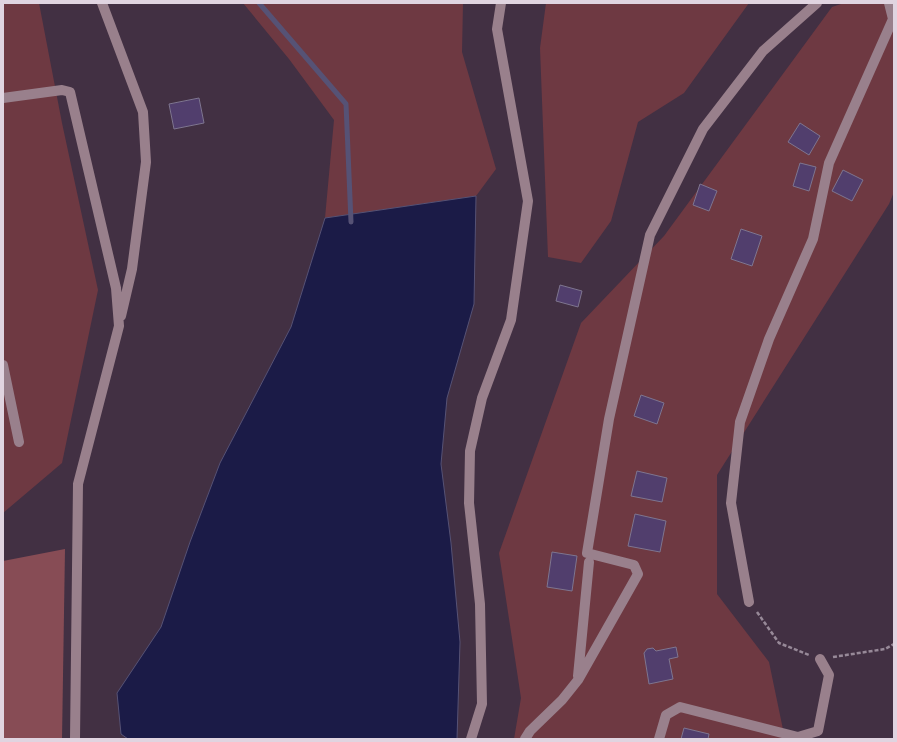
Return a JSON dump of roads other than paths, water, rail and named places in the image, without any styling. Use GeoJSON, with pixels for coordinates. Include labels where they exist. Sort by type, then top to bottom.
{"type":"FeatureCollection","features":[{"type":"Feature","properties":{"kind":"street"},"geometry":{"type":"LineString","coordinates":[[75,739],[78,484],[119,326],[132,269],[146,162],[143,112],[102,3]]}},
{"type":"Feature","properties":{"kind":"street"},"geometry":{"type":"LineString","coordinates":[[471,739],[482,704],[480,604],[469,503],[470,451],[482,398],[511,320],[528,201],[497,29],[501,3]]}},
{"type":"Feature","properties":{"kind":"street"},"geometry":{"type":"LineString","coordinates":[[525,739],[530,731],[562,700],[578,680],[638,574],[634,565],[587,553],[609,419],[650,235],[704,129],[764,51],[817,3]]}},
{"type":"Feature","properties":{"kind":"street"},"geometry":{"type":"LineString","coordinates":[[749,602],[731,503],[740,422],[769,339],[813,239],[829,163],[893,19],[889,3]]}},
{"type":"Feature","properties":{"kind":"street"},"geometry":{"type":"LineString","coordinates":[[3,98],[62,90],[70,92],[116,288],[119,326]]}},
{"type":"Feature","properties":{"kind":"street"},"geometry":{"type":"LineString","coordinates":[[3,365],[19,442]]}},
{"type":"Feature","properties":{"kind":"street"},"geometry":{"type":"LineString","coordinates":[[578,680],[590,562]]}},
{"type":"Feature","properties":{"kind":"street"},"geometry":{"type":"LineString","coordinates":[[659,739],[666,715],[680,707],[798,737],[818,731],[829,674],[820,659]]}},
{"type":"Feature","properties":{"kind":"waterway"},"geometry":{"type":"LineString","coordinates":[[259,3],[346,104],[351,222]]}}]}
